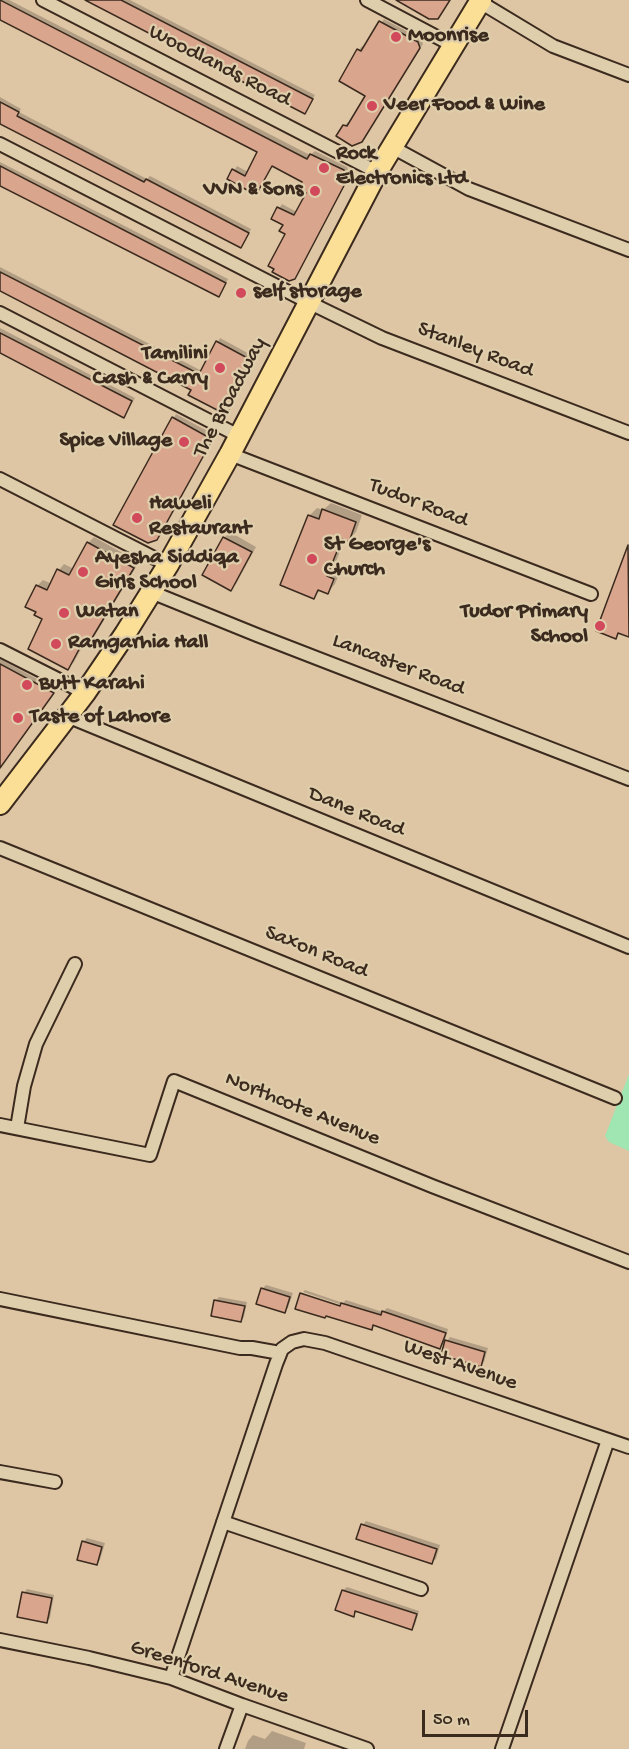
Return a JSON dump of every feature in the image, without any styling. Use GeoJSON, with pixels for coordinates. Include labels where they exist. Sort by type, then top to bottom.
{"type":"FeatureCollection","features":[{"type":"Feature","properties":{"kind":"main road","name":"The Broadway"},"geometry":{"type":"LineString","coordinates":[[0,804],[85,693],[152,592],[230,454],[377,172],[481,1]]}},
{"type":"Feature","properties":{"kind":"street","name":"Woodlands Road"},"geometry":{"type":"LineString","coordinates":[[43,0],[377,172]]}},
{"type":"Feature","properties":{"kind":"street"},"geometry":{"type":"LineString","coordinates":[[367,0],[454,46]]}},
{"type":"Feature","properties":{"kind":"street"},"geometry":{"type":"LineString","coordinates":[[481,1],[553,46],[629,75]]}},
{"type":"Feature","properties":{"kind":"street","name":"Stanley Road"},"geometry":{"type":"LineString","coordinates":[[0,144],[382,338],[629,433]]}},
{"type":"Feature","properties":{"kind":"street"},"geometry":{"type":"LineString","coordinates":[[392,147],[469,189],[629,250]]}},
{"type":"Feature","properties":{"kind":"street"},"geometry":{"type":"LineString","coordinates":[[0,313],[239,436]]}},
{"type":"Feature","properties":{"kind":"street","name":"Tudor Road"},"geometry":{"type":"LineString","coordinates":[[230,454],[591,594]]}},
{"type":"Feature","properties":{"kind":"street"},"geometry":{"type":"LineString","coordinates":[[0,479],[168,565]]}},
{"type":"Feature","properties":{"kind":"street","name":"Lancaster Road"},"geometry":{"type":"LineString","coordinates":[[152,592],[629,779]]}},
{"type":"Feature","properties":{"kind":"street"},"geometry":{"type":"LineString","coordinates":[[0,650],[85,693]]}},
{"type":"Feature","properties":{"kind":"street","name":"Dane Road"},"geometry":{"type":"LineString","coordinates":[[67,716],[629,947]]}},
{"type":"Feature","properties":{"kind":"street","name":"Saxon Road"},"geometry":{"type":"LineString","coordinates":[[0,848],[615,1098]]}},
{"type":"Feature","properties":{"kind":"street"},"geometry":{"type":"LineString","coordinates":[[17,1128],[28,1069],[36,1044],[75,964]]}},
{"type":"Feature","properties":{"kind":"street","name":"Northcote Avenue"},"geometry":{"type":"LineString","coordinates":[[0,1125],[150,1155],[174,1081],[432,1186],[629,1262]]}},
{"type":"Feature","properties":{"kind":"street"},"geometry":{"type":"LineString","coordinates":[[0,1299],[240,1348],[280,1353],[171,1678]]}},
{"type":"Feature","properties":{"kind":"street","name":"West Avenue"},"geometry":{"type":"LineString","coordinates":[[280,1353],[287,1345],[298,1340],[325,1343],[629,1447]]}},
{"type":"Feature","properties":{"kind":"street"},"geometry":{"type":"LineString","coordinates":[[502,1749],[608,1440]]}},
{"type":"Feature","properties":{"kind":"street"},"geometry":{"type":"LineString","coordinates":[[0,1472],[55,1482]]}},
{"type":"Feature","properties":{"kind":"street"},"geometry":{"type":"LineString","coordinates":[[223,1522],[421,1589]]}},
{"type":"Feature","properties":{"kind":"street","name":"Greenford Avenue"},"geometry":{"type":"LineString","coordinates":[[0,1640],[171,1678],[367,1749]]}},
{"type":"Feature","properties":{"kind":"street"},"geometry":{"type":"LineString","coordinates":[[226,1749],[242,1705]]}},
{"type":"Feature","properties":{"kind":"green space"},"geometry":{"type":"Polygon","coordinates":[[[629,1074],[629,1151],[609,1142],[605,1136],[629,1074]]]}},
{"type":"Feature","properties":{"kind":"building"},"geometry":{"type":"Polygon","coordinates":[[[0,0],[307,159],[310,154],[344,170],[347,180],[295,279],[289,281],[272,272],[274,269],[268,266],[285,234],[279,231],[283,225],[271,219],[277,207],[294,215],[306,193],[298,189],[302,182],[272,166],[256,195],[227,179],[232,169],[245,176],[257,152],[0,20],[0,0]]]}},
{"type":"Feature","properties":{"kind":"building"},"geometry":{"type":"Polygon","coordinates":[[[85,0],[121,0],[313,99],[305,114],[85,0]]]}},
{"type":"Feature","properties":{"kind":"building"},"geometry":{"type":"Polygon","coordinates":[[[396,0],[450,0],[438,19],[429,19],[396,0]]]}},
{"type":"Feature","properties":{"kind":"building"},"geometry":{"type":"Polygon","coordinates":[[[379,21],[418,42],[420,48],[362,142],[352,146],[336,136],[343,125],[347,126],[365,96],[339,81],[357,49],[361,51],[379,21]]]}},
{"type":"Feature","properties":{"kind":"building"},"geometry":{"type":"Polygon","coordinates":[[[0,102],[19,112],[17,116],[144,182],[146,179],[249,233],[241,248],[0,124],[0,102]]]}},
{"type":"Feature","properties":{"kind":"building"},"geometry":{"type":"Polygon","coordinates":[[[0,166],[226,283],[219,297],[0,186],[0,166]]]}},
{"type":"Feature","properties":{"kind":"building"},"geometry":{"type":"Polygon","coordinates":[[[0,272],[199,374],[216,341],[253,361],[229,409],[221,412],[188,395],[191,390],[0,291],[0,272]]]}},
{"type":"Feature","properties":{"kind":"building"},"geometry":{"type":"Polygon","coordinates":[[[0,333],[132,401],[124,418],[0,353],[0,333]]]}},
{"type":"Feature","properties":{"kind":"building"},"geometry":{"type":"Polygon","coordinates":[[[172,417],[208,437],[210,444],[157,540],[148,543],[113,525],[172,417]]]}},
{"type":"Feature","properties":{"kind":"building","name":"St George's Church"},"geometry":{"type":"Polygon","coordinates":[[[322,509],[356,522],[349,542],[342,539],[327,576],[334,579],[328,594],[318,590],[314,599],[280,585],[308,515],[319,519],[322,509]]]}},
{"type":"Feature","properties":{"kind":"building"},"geometry":{"type":"Polygon","coordinates":[[[223,537],[252,552],[231,591],[202,575],[223,537]]]}},
{"type":"Feature","properties":{"kind":"building"},"geometry":{"type":"Polygon","coordinates":[[[87,542],[134,568],[89,643],[84,640],[68,670],[28,649],[42,619],[34,615],[36,612],[25,607],[36,585],[47,590],[57,569],[69,575],[87,542]]]}},
{"type":"Feature","properties":{"kind":"building"},"geometry":{"type":"Polygon","coordinates":[[[628,545],[629,637],[618,633],[616,639],[596,631],[628,545]]]}},
{"type":"Feature","properties":{"kind":"building"},"geometry":{"type":"Polygon","coordinates":[[[0,664],[54,693],[0,768],[0,664]]]}},
{"type":"Feature","properties":{"kind":"building"},"geometry":{"type":"Polygon","coordinates":[[[261,1288],[290,1297],[285,1313],[256,1304],[261,1288]]]}},
{"type":"Feature","properties":{"kind":"building"},"geometry":{"type":"Polygon","coordinates":[[[300,1293],[340,1306],[341,1303],[381,1315],[382,1311],[446,1333],[440,1349],[373,1325],[372,1330],[326,1316],[325,1318],[295,1309],[300,1293]]]}},
{"type":"Feature","properties":{"kind":"building"},"geometry":{"type":"Polygon","coordinates":[[[214,1300],[245,1306],[241,1322],[211,1316],[214,1300]]]}},
{"type":"Feature","properties":{"kind":"building"},"geometry":{"type":"Polygon","coordinates":[[[445,1340],[485,1352],[481,1367],[441,1355],[445,1340]]]}},
{"type":"Feature","properties":{"kind":"building"},"geometry":{"type":"Polygon","coordinates":[[[361,1524],[437,1549],[432,1564],[356,1539],[361,1524]]]}},
{"type":"Feature","properties":{"kind":"building"},"geometry":{"type":"Polygon","coordinates":[[[82,1541],[102,1547],[97,1565],[77,1560],[82,1541]]]}},
{"type":"Feature","properties":{"kind":"building"},"geometry":{"type":"Polygon","coordinates":[[[342,1590],[417,1614],[412,1630],[355,1611],[354,1617],[335,1610],[342,1590]]]}},
{"type":"Feature","properties":{"kind":"building"},"geometry":{"type":"Polygon","coordinates":[[[22,1592],[52,1598],[47,1623],[17,1617],[22,1592]]]}},
{"type":"Feature","properties":{"kind":"place","name":"Moonrise"},"geometry":{"type":"Point","coordinates":[396,37]}},
{"type":"Feature","properties":{"kind":"place","name":"Veer Food & Wine"},"geometry":{"type":"Point","coordinates":[372,106]}},
{"type":"Feature","properties":{"kind":"place","name":"Rock Electronics Ltd"},"geometry":{"type":"Point","coordinates":[324,168]}},
{"type":"Feature","properties":{"kind":"place","name":"VVN & Sons"},"geometry":{"type":"Point","coordinates":[315,191]}},
{"type":"Feature","properties":{"kind":"place","name":"self storage"},"geometry":{"type":"Point","coordinates":[241,293]}},
{"type":"Feature","properties":{"kind":"place","name":"Tamilini Cash & Carry"},"geometry":{"type":"Point","coordinates":[220,368]}},
{"type":"Feature","properties":{"kind":"place","name":"Spice Village"},"geometry":{"type":"Point","coordinates":[184,442]}},
{"type":"Feature","properties":{"kind":"place","name":"Haweli Restaurant"},"geometry":{"type":"Point","coordinates":[137,518]}},
{"type":"Feature","properties":{"kind":"place","name":"St George's Church"},"geometry":{"type":"Point","coordinates":[312,559]}},
{"type":"Feature","properties":{"kind":"place","name":"Ayesha Siddiqa Girls School"},"geometry":{"type":"Point","coordinates":[83,572]}},
{"type":"Feature","properties":{"kind":"place","name":"Watan"},"geometry":{"type":"Point","coordinates":[64,613]}},
{"type":"Feature","properties":{"kind":"place","name":"Tudor Primary School"},"geometry":{"type":"Point","coordinates":[600,626]}},
{"type":"Feature","properties":{"kind":"place","name":"Ramgarhia Hall"},"geometry":{"type":"Point","coordinates":[56,644]}},
{"type":"Feature","properties":{"kind":"place","name":"Butt Karahi"},"geometry":{"type":"Point","coordinates":[27,685]}},
{"type":"Feature","properties":{"kind":"place","name":"Taste of Lahore"},"geometry":{"type":"Point","coordinates":[18,718]}}]}
